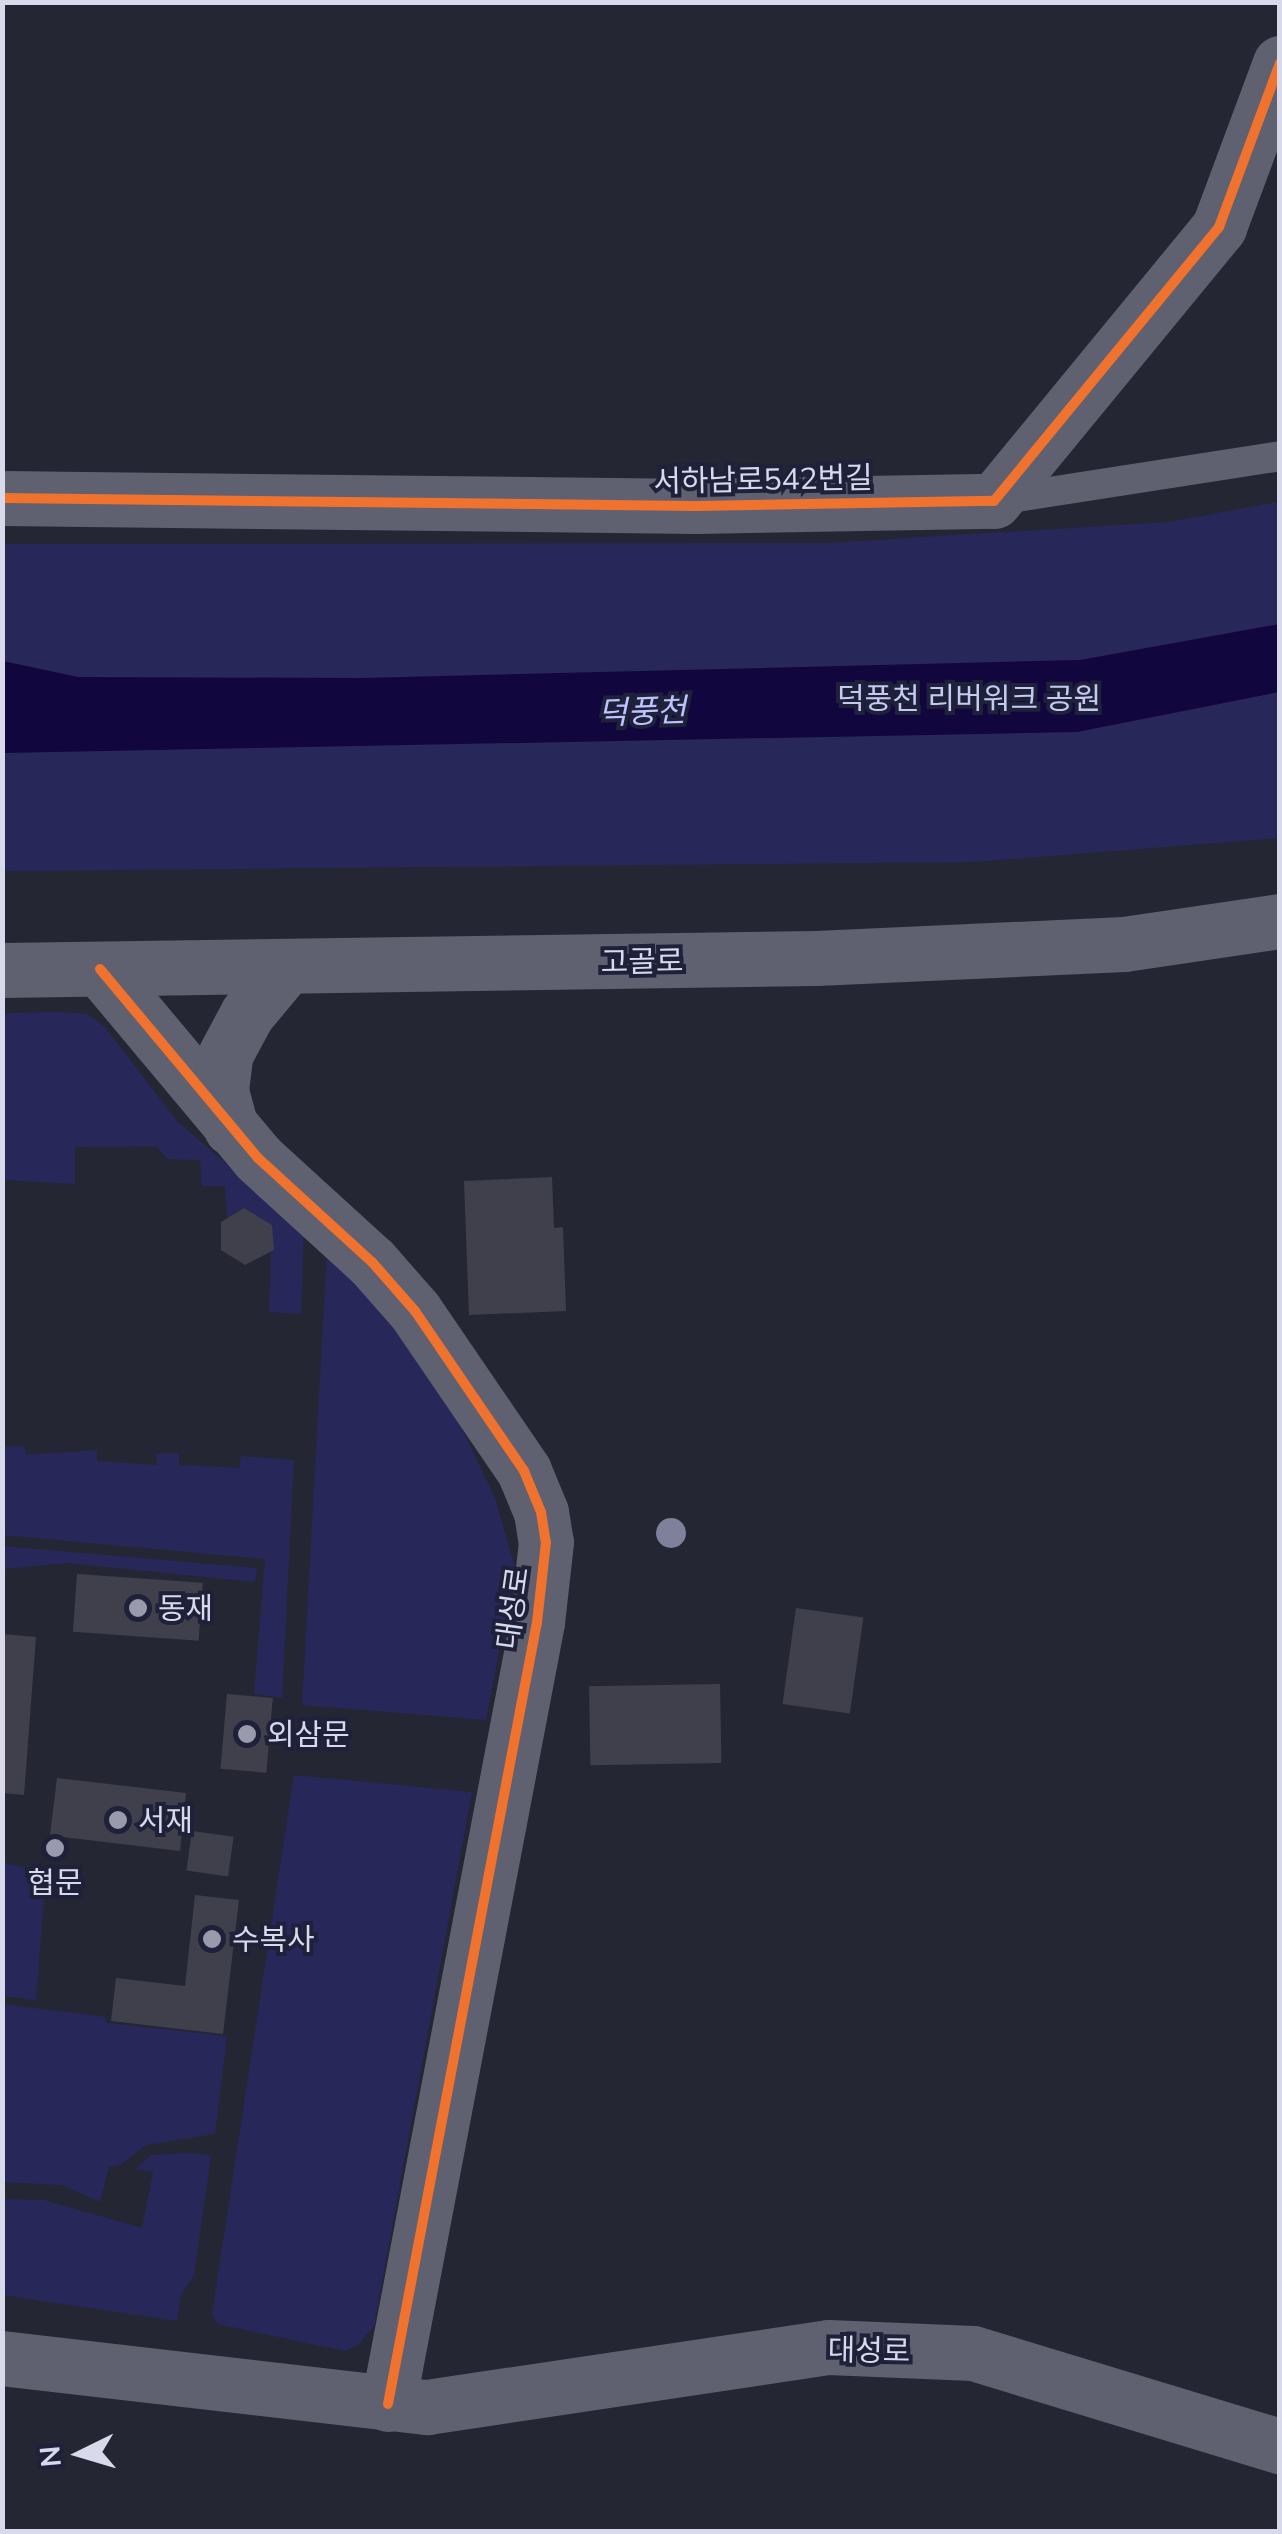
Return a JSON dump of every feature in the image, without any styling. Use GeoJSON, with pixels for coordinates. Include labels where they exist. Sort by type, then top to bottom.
{"type":"FeatureCollection","features":[{"type":"Feature","properties":{"kind":"street"},"geometry":{"type":"LineString","coordinates":[[994,501],[1219,228],[1280,62]]}},
{"type":"Feature","properties":{"kind":"street","name":"서하남로542번길"},"geometry":{"type":"LineString","coordinates":[[2,498],[676,506],[994,501]]}},
{"type":"Feature","properties":{"kind":"street","name":"고골로"},"geometry":{"type":"LineString","coordinates":[[2,970],[796,958],[1124,944],[1280,921]]}},
{"type":"Feature","properties":{"kind":"street"},"geometry":{"type":"LineString","coordinates":[[231,1128],[222,1090],[225,1055],[247,1014],[287,966]]}},
{"type":"Feature","properties":{"kind":"street","name":"대성로"},"geometry":{"type":"LineString","coordinates":[[100,969],[231,1128],[372,1262],[415,1311],[524,1471],[542,1512],[546,1542],[537,1622],[388,2404]]}},
{"type":"Feature","properties":{"kind":"street","name":"대성로"},"geometry":{"type":"LineString","coordinates":[[2,2358],[427,2407],[828,2347],[974,2353],[1280,2446]]}},
{"type":"Feature","properties":{"kind":"lane"},"geometry":{"type":"LineString","coordinates":[[994,501],[1280,456]]}},
{"type":"Feature","properties":{"kind":"green space","name":"덕풍천 리버워크 공원"},"geometry":{"type":"Polygon","coordinates":[[[1279,502],[1279,838],[975,862],[3,871],[2,544],[829,543],[1168,522],[1279,502]]]}},
{"type":"Feature","properties":{"kind":"green space"},"geometry":{"type":"Polygon","coordinates":[[[3,1013],[87,1014],[104,1026],[177,1121],[304,1231],[301,1314],[269,1312],[272,1225],[244,1208],[227,1218],[225,1186],[202,1186],[200,1160],[168,1159],[156,1146],[75,1147],[75,1184],[3,1180],[3,1013]]]}},
{"type":"Feature","properties":{"kind":"green space"},"geometry":{"type":"Polygon","coordinates":[[[327,1250],[418,1356],[458,1420],[495,1498],[515,1568],[486,1720],[302,1705],[327,1250]]]}},
{"type":"Feature","properties":{"kind":"green space"},"geometry":{"type":"Polygon","coordinates":[[[24,1446],[26,1455],[97,1450],[97,1461],[157,1465],[156,1454],[179,1453],[179,1465],[239,1468],[241,1456],[294,1460],[282,1698],[254,1694],[265,1559],[3,1535],[3,1447],[24,1446]]]}},
{"type":"Feature","properties":{"kind":"green space"},"geometry":{"type":"Polygon","coordinates":[[[2,1546],[257,1568],[255,1582],[67,1563],[3,1569],[2,1546]]]}},
{"type":"Feature","properties":{"kind":"green space"},"geometry":{"type":"Polygon","coordinates":[[[294,1775],[472,1792],[374,2326],[359,2344],[345,2351],[218,2324],[212,2314],[294,1775]]]}},
{"type":"Feature","properties":{"kind":"green space"},"geometry":{"type":"Polygon","coordinates":[[[3,1863],[46,1871],[36,2000],[3,1996],[3,1863]]]}},
{"type":"Feature","properties":{"kind":"green space"},"geometry":{"type":"Polygon","coordinates":[[[2,2004],[105,2017],[107,2023],[227,2036],[215,2134],[146,2145],[120,2165],[109,2167],[100,2202],[62,2185],[3,2182],[2,2004]]]}},
{"type":"Feature","properties":{"kind":"green space"},"geometry":{"type":"Polygon","coordinates":[[[151,2155],[211,2156],[194,2275],[181,2295],[177,2321],[3,2295],[3,2199],[44,2200],[142,2228],[153,2172],[135,2169],[151,2155]]]}},
{"type":"Feature","properties":{"kind":"water","name":"덕풍천"},"geometry":{"type":"Polygon","coordinates":[[[1279,624],[1279,692],[1077,732],[3,753],[3,661],[78,677],[362,678],[1080,660],[1279,624]]]}},
{"type":"Feature","properties":{"kind":"building"},"geometry":{"type":"Polygon","coordinates":[[[552,1177],[554,1228],[563,1227],[566,1311],[469,1315],[464,1181],[552,1177]]]}},
{"type":"Feature","properties":{"kind":"building"},"geometry":{"type":"Polygon","coordinates":[[[244,1208],[272,1225],[274,1250],[245,1265],[221,1250],[221,1222],[244,1208]]]}},
{"type":"Feature","properties":{"kind":"building","name":"동재"},"geometry":{"type":"Polygon","coordinates":[[[77,1574],[203,1583],[199,1641],[73,1632],[77,1574]]]}},
{"type":"Feature","properties":{"kind":"building"},"geometry":{"type":"Polygon","coordinates":[[[796,1608],[863,1617],[850,1714],[783,1704],[796,1608]]]}},
{"type":"Feature","properties":{"kind":"building"},"geometry":{"type":"Polygon","coordinates":[[[2,1634],[36,1637],[24,1795],[2,1793],[2,1634]]]}},
{"type":"Feature","properties":{"kind":"building"},"geometry":{"type":"Polygon","coordinates":[[[720,1684],[721,1763],[590,1765],[589,1686],[720,1684]]]}},
{"type":"Feature","properties":{"kind":"building","name":"외삼문"},"geometry":{"type":"Polygon","coordinates":[[[227,1694],[273,1698],[266,1773],[220,1769],[227,1694]]]}},
{"type":"Feature","properties":{"kind":"building","name":"서재"},"geometry":{"type":"Polygon","coordinates":[[[57,1778],[186,1793],[180,1851],[63,1837],[61,1861],[47,1859],[57,1778]]]}},
{"type":"Feature","properties":{"kind":"building"},"geometry":{"type":"Polygon","coordinates":[[[192,1831],[234,1837],[228,1876],[186,1871],[192,1831]]]}},
{"type":"Feature","properties":{"kind":"building","name":"수복사"},"geometry":{"type":"Polygon","coordinates":[[[195,1895],[239,1900],[223,2034],[111,2021],[116,1978],[185,1986],[195,1895]]]}},
{"type":"Feature","properties":{"kind":"cycle path"},"geometry":{"type":"LineString","coordinates":[[2,498],[696,506],[994,501],[1219,227],[1280,63]]}},
{"type":"Feature","properties":{"kind":"cycle path"},"geometry":{"type":"LineString","coordinates":[[100,969],[258,1158],[372,1262],[415,1311],[524,1471],[541,1512],[546,1542],[537,1622],[388,2404]]}},
{"type":"Feature","properties":{"kind":"place","name":"동재"},"geometry":{"type":"Point","coordinates":[138,1608]}},
{"type":"Feature","properties":{"kind":"place","name":"외삼문"},"geometry":{"type":"Point","coordinates":[247,1734]}},
{"type":"Feature","properties":{"kind":"place","name":"서재"},"geometry":{"type":"Point","coordinates":[118,1820]}},
{"type":"Feature","properties":{"kind":"place","name":"협문"},"geometry":{"type":"Point","coordinates":[55,1848]}},
{"type":"Feature","properties":{"kind":"place","name":"수복사"},"geometry":{"type":"Point","coordinates":[212,1939]}}]}
